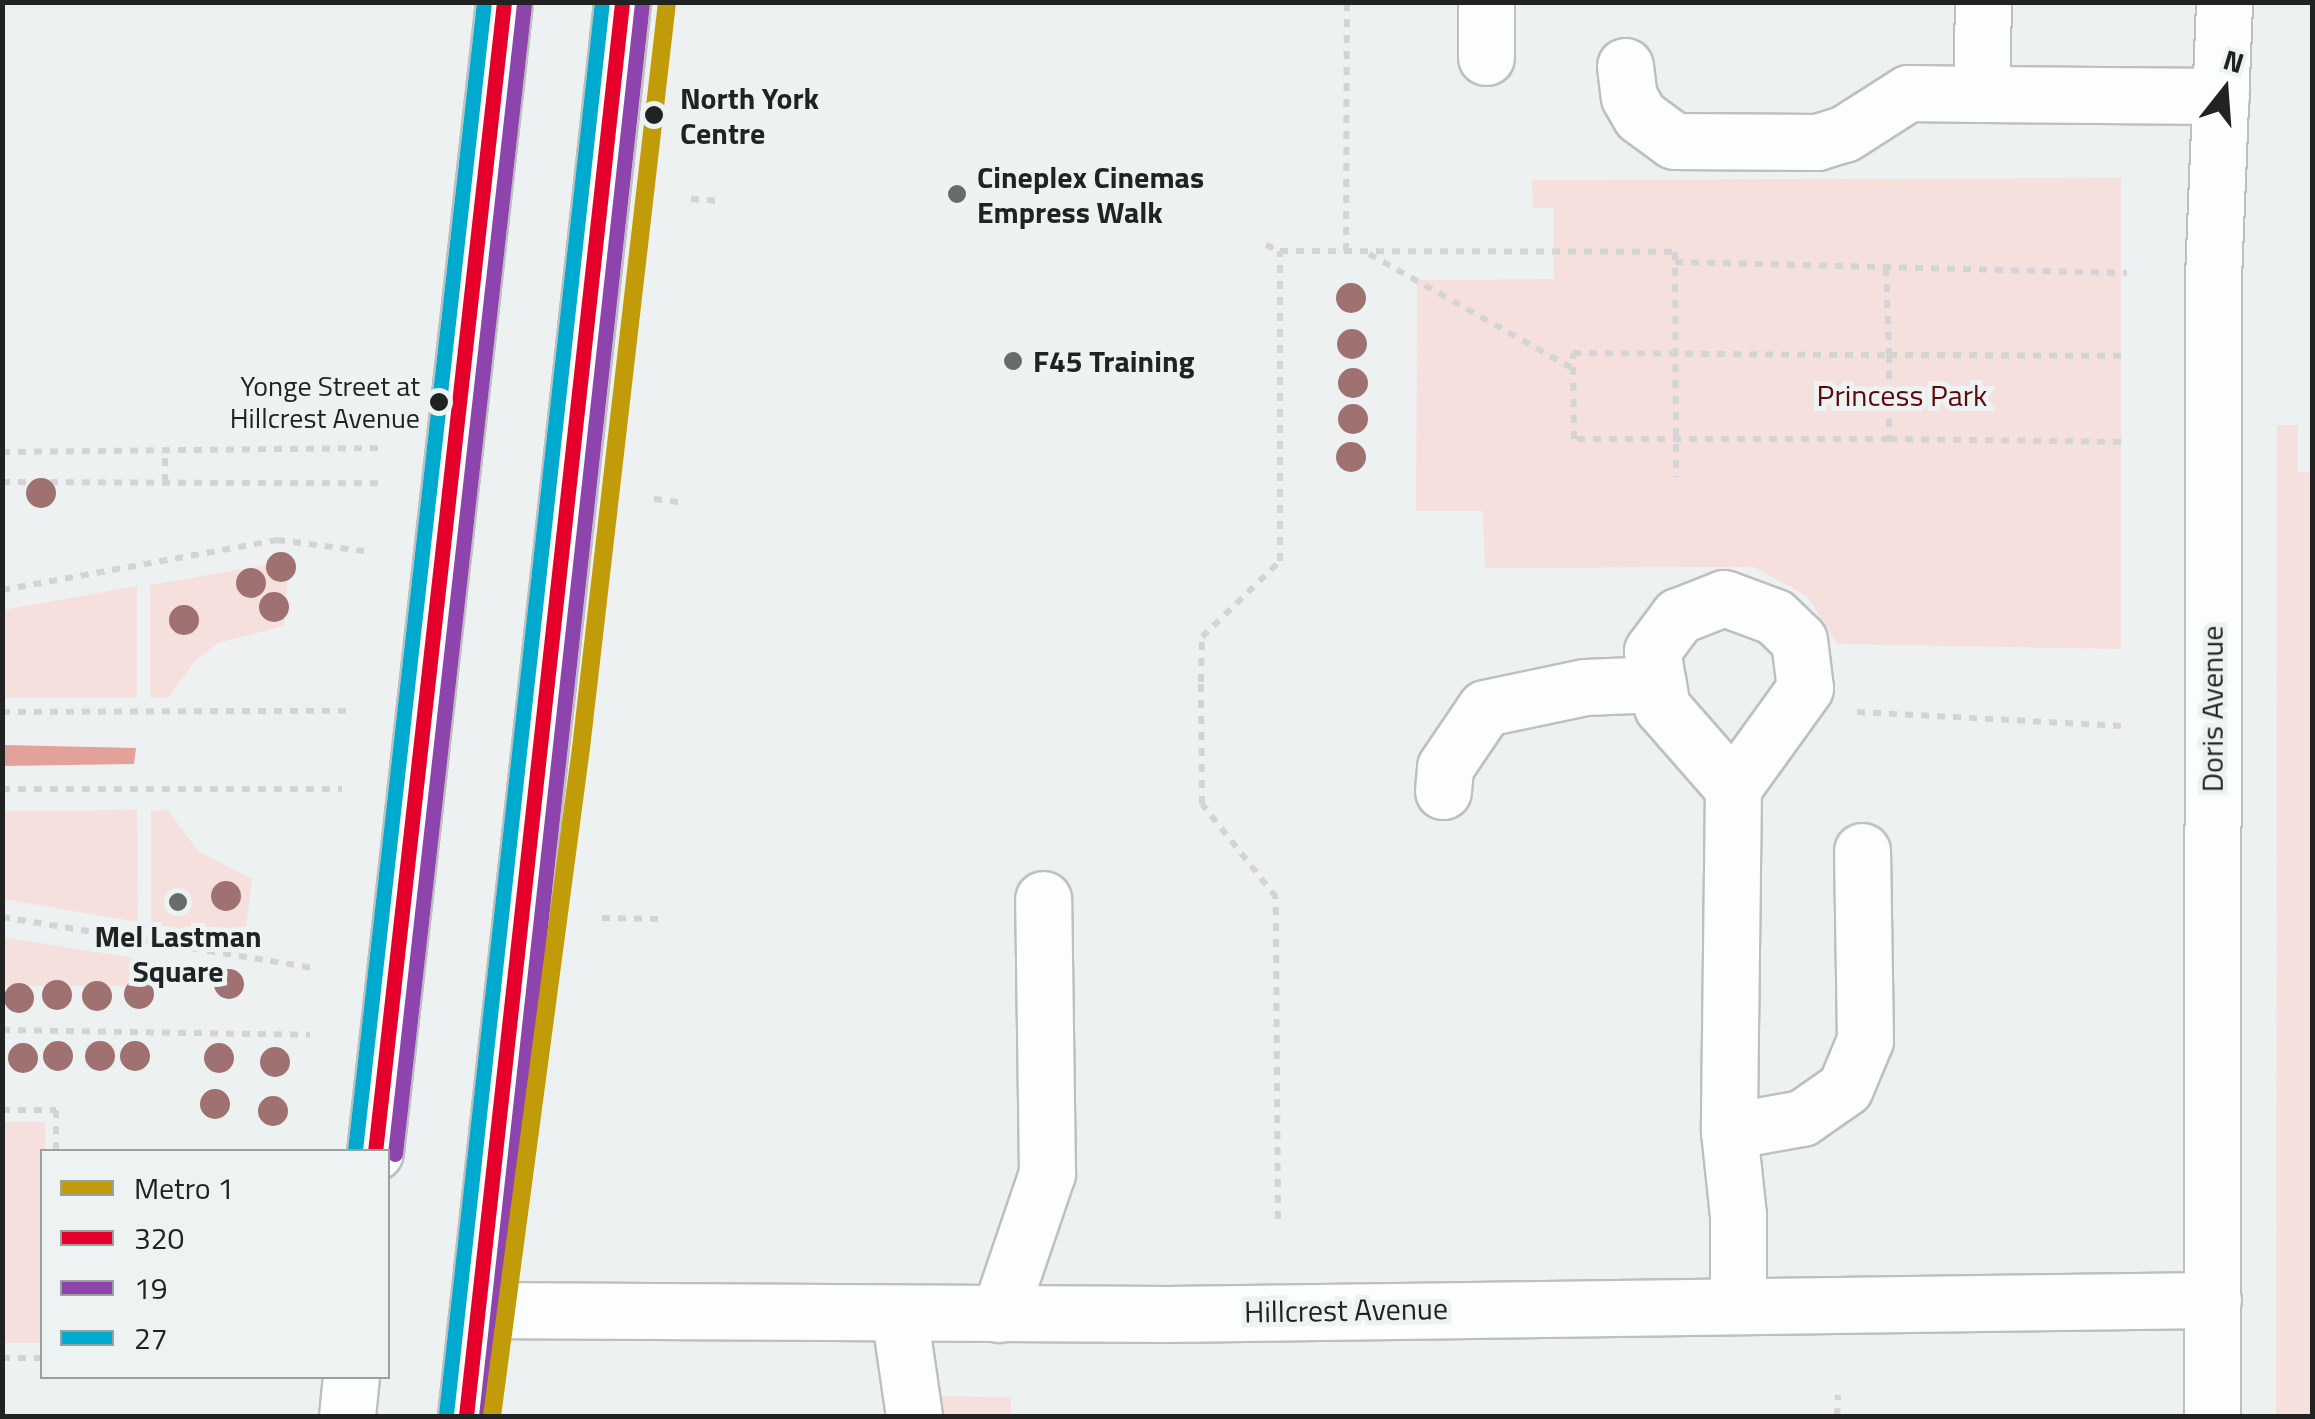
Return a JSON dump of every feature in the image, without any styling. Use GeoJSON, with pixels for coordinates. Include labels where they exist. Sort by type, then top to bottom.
{"type":"FeatureCollection","features":[{"type":"Feature","properties":{"kind":"street"},"geometry":{"type":"LineString","coordinates":[[375,1149],[504,2]]}},
{"type":"Feature","properties":{"kind":"street"},"geometry":{"type":"LineString","coordinates":[[466,1416],[622,2]]}},
{"type":"Feature","properties":{"kind":"street"},"geometry":{"type":"LineString","coordinates":[[1486,2],[1486,57]]}},
{"type":"Feature","properties":{"kind":"street"},"geometry":{"type":"LineString","coordinates":[[1981,94],[1983,2]]}},
{"type":"Feature","properties":{"kind":"street","name":"Doris Avenue"},"geometry":{"type":"LineString","coordinates":[[2212,1416],[2213,278],[2224,2]]}},
{"type":"Feature","properties":{"kind":"street"},"geometry":{"type":"LineString","coordinates":[[1625,66],[1629,98],[1640,116],[1674,141],[1817,142],[1844,134],[1908,94],[2221,96]]}},
{"type":"Feature","properties":{"kind":"street"},"geometry":{"type":"LineString","coordinates":[[1734,788],[1662,707],[1652,650],[1678,616],[1724,598],[1775,617],[1799,640],[1805,688],[1734,788],[1729,1131],[1738,1214],[1738,1304]]}},
{"type":"Feature","properties":{"kind":"street"},"geometry":{"type":"LineString","coordinates":[[1443,792],[1445,767],[1486,708],[1586,687],[1658,684]]}},
{"type":"Feature","properties":{"kind":"street"},"geometry":{"type":"LineString","coordinates":[[1729,1131],[1802,1118],[1845,1088],[1865,1040],[1862,851]]}},
{"type":"Feature","properties":{"kind":"street"},"geometry":{"type":"LineString","coordinates":[[999,1314],[1047,1173],[1043,899]]}},
{"type":"Feature","properties":{"kind":"street","name":"Hillcrest Avenue"},"geometry":{"type":"LineString","coordinates":[[478,1310],[999,1314],[2213,1300]]}},
{"type":"Feature","properties":{"kind":"street"},"geometry":{"type":"LineString","coordinates":[[900,1313],[914,1416]]}},
{"type":"Feature","properties":{"kind":"street"},"geometry":{"type":"LineString","coordinates":[[347,1416],[351,1379]]}},
{"type":"Feature","properties":{"kind":"path"},"geometry":{"type":"LineString","coordinates":[[1346,252],[1347,2]]}},
{"type":"Feature","properties":{"kind":"path"},"geometry":{"type":"LineString","coordinates":[[691,199],[721,201]]}},
{"type":"Feature","properties":{"kind":"path"},"geometry":{"type":"LineString","coordinates":[[1266,245],[1280,251],[1675,252],[1676,477]]}},
{"type":"Feature","properties":{"kind":"path"},"geometry":{"type":"LineString","coordinates":[[1278,1219],[1276,897],[1202,804],[1201,682],[1202,637],[1280,561],[1280,251]]}},
{"type":"Feature","properties":{"kind":"path"},"geometry":{"type":"LineString","coordinates":[[1365,252],[1573,368]]}},
{"type":"Feature","properties":{"kind":"path"},"geometry":{"type":"LineString","coordinates":[[1675,262],[2128,273]]}},
{"type":"Feature","properties":{"kind":"path"},"geometry":{"type":"LineString","coordinates":[[1886,268],[1889,440]]}},
{"type":"Feature","properties":{"kind":"path"},"geometry":{"type":"LineString","coordinates":[[2128,356],[1573,354],[1574,439],[2128,442]]}},
{"type":"Feature","properties":{"kind":"path"},"geometry":{"type":"LineString","coordinates":[[2,452],[384,448]]}},
{"type":"Feature","properties":{"kind":"path"},"geometry":{"type":"LineString","coordinates":[[165,458],[165,480]]}},
{"type":"Feature","properties":{"kind":"path"},"geometry":{"type":"LineString","coordinates":[[2,482],[380,483]]}},
{"type":"Feature","properties":{"kind":"path"},"geometry":{"type":"LineString","coordinates":[[654,499],[680,502]]}},
{"type":"Feature","properties":{"kind":"path"},"geometry":{"type":"LineString","coordinates":[[2,590],[277,540],[372,552]]}},
{"type":"Feature","properties":{"kind":"path"},"geometry":{"type":"LineString","coordinates":[[1790,708],[2128,726]]}},
{"type":"Feature","properties":{"kind":"path"},"geometry":{"type":"LineString","coordinates":[[2,712],[352,711]]}},
{"type":"Feature","properties":{"kind":"path"},"geometry":{"type":"LineString","coordinates":[[2,789],[342,789]]}},
{"type":"Feature","properties":{"kind":"path"},"geometry":{"type":"LineString","coordinates":[[2,917],[318,969]]}},
{"type":"Feature","properties":{"kind":"path"},"geometry":{"type":"LineString","coordinates":[[602,918],[661,919]]}},
{"type":"Feature","properties":{"kind":"path"},"geometry":{"type":"LineString","coordinates":[[2,1030],[310,1035]]}},
{"type":"Feature","properties":{"kind":"path"},"geometry":{"type":"LineString","coordinates":[[2,1110],[56,1110],[56,1149]]}},
{"type":"Feature","properties":{"kind":"path"},"geometry":{"type":"LineString","coordinates":[[2,1358],[40,1358]]}},
{"type":"Feature","properties":{"kind":"path"},"geometry":{"type":"LineString","coordinates":[[1837,1416],[1838,1395]]}},
{"type":"Feature","properties":{"kind":"green space","name":"Princess Park"},"geometry":{"type":"Polygon","coordinates":[[[2121,178],[2121,649],[1837,644],[1807,596],[1754,567],[1485,568],[1483,511],[1416,511],[1417,280],[1554,279],[1554,208],[1533,208],[1532,180],[2121,178]]]}},
{"type":"Feature","properties":{"kind":"green space"},"geometry":{"type":"Polygon","coordinates":[[[2277,425],[2298,425],[2298,472],[2312,472],[2312,1416],[2276,1416],[2277,425]]]}},
{"type":"Feature","properties":{"kind":"green space"},"geometry":{"type":"Polygon","coordinates":[[[289,561],[284,626],[218,643],[194,662],[168,698],[150,697],[150,585],[289,561]]]}},
{"type":"Feature","properties":{"kind":"green space"},"geometry":{"type":"Polygon","coordinates":[[[137,586],[137,698],[3,698],[3,610],[137,586]]]}},
{"type":"Feature","properties":{"kind":"green space"},"geometry":{"type":"Polygon","coordinates":[[[137,810],[138,922],[3,899],[3,811],[137,810]]]}},
{"type":"Feature","properties":{"kind":"green space"},"geometry":{"type":"Polygon","coordinates":[[[168,810],[198,851],[252,879],[246,928],[234,937],[151,924],[151,811],[168,810]]]}},
{"type":"Feature","properties":{"kind":"green space"},"geometry":{"type":"Polygon","coordinates":[[[2,937],[185,966],[182,986],[3,986],[2,937]]]}},
{"type":"Feature","properties":{"kind":"green space"},"geometry":{"type":"Polygon","coordinates":[[[3,1122],[45,1122],[45,1149],[40,1149],[40,1343],[3,1343],[3,1122]]]}},
{"type":"Feature","properties":{"kind":"green space"},"geometry":{"type":"Polygon","coordinates":[[[939,1396],[1011,1397],[1011,1415],[939,1414],[939,1396]]]}},
{"type":"Feature","properties":{"kind":"shaded area"},"geometry":{"type":"Polygon","coordinates":[[[3,745],[136,748],[134,764],[3,766],[3,745]]]}},
{"type":"Feature","properties":{"kind":"metro line","name":"1"},"geometry":{"type":"LineString","coordinates":[[492,1416],[581,748],[667,2]]}},
{"type":"Feature","properties":{"kind":"transit line","name":"27"},"geometry":{"type":"LineString","coordinates":[[355,1149],[484,2]]}},
{"type":"Feature","properties":{"kind":"transit line","name":"320"},"geometry":{"type":"LineString","coordinates":[[375,1149],[504,2]]}},
{"type":"Feature","properties":{"kind":"transit line","name":"27"},"geometry":{"type":"LineString","coordinates":[[446,1414],[602,2]]}},
{"type":"Feature","properties":{"kind":"transit line","name":"320"},"geometry":{"type":"LineString","coordinates":[[466,1416],[622,2]]}},
{"type":"Feature","properties":{"kind":"transit line","name":"19"},"geometry":{"type":"LineString","coordinates":[[395,1154],[524,4]]}},
{"type":"Feature","properties":{"kind":"transit line","name":"19"},"geometry":{"type":"LineString","coordinates":[[486,1416],[642,4]]}},
{"type":"Feature","properties":{"kind":"place","name":"North York Centre"},"geometry":{"type":"Point","coordinates":[654,115]}},
{"type":"Feature","properties":{"kind":"place","name":"Cineplex Cinemas Empress Walk"},"geometry":{"type":"Point","coordinates":[957,194]}},
{"type":"Feature","properties":{"kind":"place","name":"F45 Training"},"geometry":{"type":"Point","coordinates":[1013,361]}},
{"type":"Feature","properties":{"kind":"place","name":"Yonge Street at Hillcrest Avenue"},"geometry":{"type":"Point","coordinates":[439,402]}},
{"type":"Feature","properties":{"kind":"place","name":"Mel Lastman Square"},"geometry":{"type":"Point","coordinates":[178,902]}}]}
